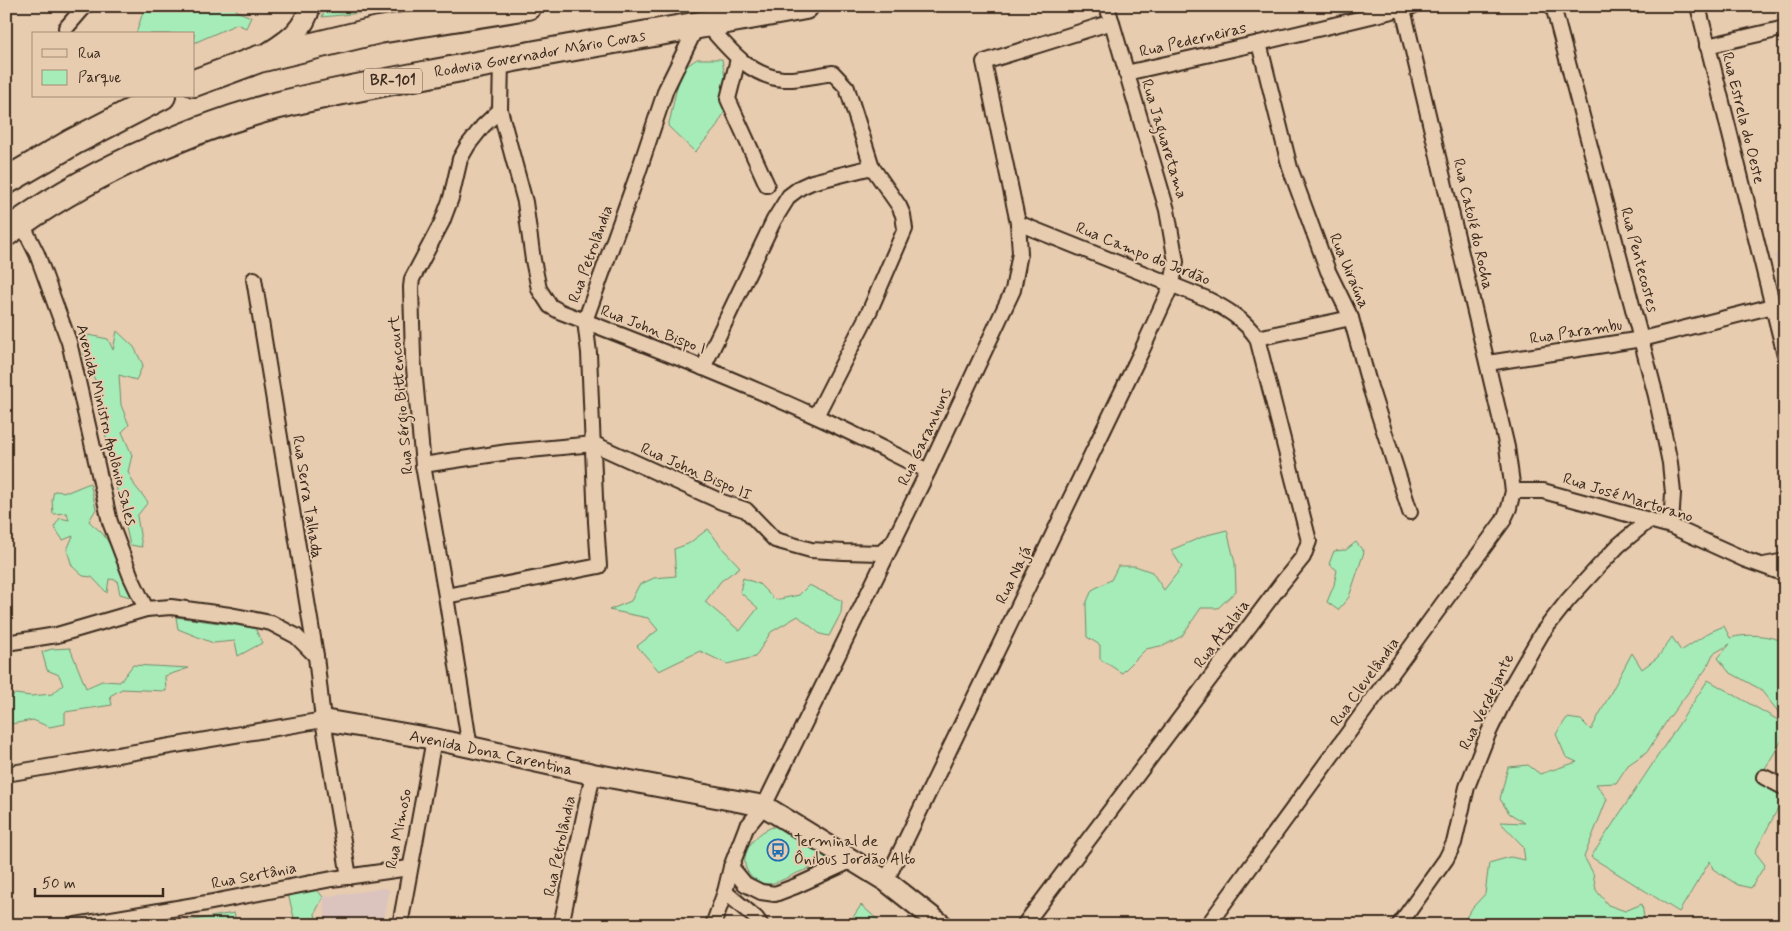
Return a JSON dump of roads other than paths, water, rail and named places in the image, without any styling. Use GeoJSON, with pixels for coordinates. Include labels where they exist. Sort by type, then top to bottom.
{"type":"FeatureCollection","features":[{"type":"Feature","properties":{"kind":"highway"},"geometry":{"type":"LineString","coordinates":[[195,82],[259,59],[379,30],[528,6]]}},
{"type":"Feature","properties":{"kind":"highway","name":"Rodovia Governador Mário Covas"},"geometry":{"type":"LineString","coordinates":[[13,228],[95,178],[152,150],[223,122],[271,108],[322,95],[501,60],[805,6]]}},
{"type":"Feature","properties":{"kind":"highway"},"geometry":{"type":"LineString","coordinates":[[6,182],[73,142],[158,98]]}},
{"type":"Feature","properties":{"kind":"street"},"geometry":{"type":"LineString","coordinates":[[66,28],[85,6]]}},
{"type":"Feature","properties":{"kind":"street"},"geometry":{"type":"LineString","coordinates":[[259,59],[294,36],[302,27],[310,6]]}},
{"type":"Feature","properties":{"kind":"street"},"geometry":{"type":"LineString","coordinates":[[449,6],[500,11]]}},
{"type":"Feature","properties":{"kind":"street","name":"Rua Jaguaretama"},"geometry":{"type":"LineString","coordinates":[[1107,6],[1172,234],[1176,262],[1172,284]]}},
{"type":"Feature","properties":{"kind":"street","name":"Rua Pentecostes"},"geometry":{"type":"LineString","coordinates":[[1553,6],[1656,396],[1670,463],[1673,493],[1671,526]]}},
{"type":"Feature","properties":{"kind":"street","name":"Rua Estrela do Oeste"},"geometry":{"type":"LineString","coordinates":[[1698,6],[1707,46],[1779,304],[1785,355]]}},
{"type":"Feature","properties":{"kind":"street","name":"Rua Pederneiras"},"geometry":{"type":"LineString","coordinates":[[1126,73],[1408,8]]}},
{"type":"Feature","properties":{"kind":"street","name":"Rua Catolé do Rocha"},"geometry":{"type":"LineString","coordinates":[[1408,8],[1507,447]]}},
{"type":"Feature","properties":{"kind":"street","name":"Rua Garanhuns"},"geometry":{"type":"LineString","coordinates":[[713,925],[731,867],[746,828],[764,806],[928,471],[1013,290],[1020,253],[1018,223],[984,62],[1112,22]]}},
{"type":"Feature","properties":{"kind":"street"},"geometry":{"type":"LineString","coordinates":[[702,25],[738,59],[768,77],[785,79],[833,73],[847,88],[872,167],[899,206],[903,215],[905,229],[870,310],[816,416]]}},
{"type":"Feature","properties":{"kind":"street","name":"Rua Petrolândia"},"geometry":{"type":"LineString","coordinates":[[446,596],[599,566],[589,353],[585,321],[666,90],[702,25]]}},
{"type":"Feature","properties":{"kind":"street"},"geometry":{"type":"LineString","coordinates":[[1707,46],[1785,28]]}},
{"type":"Feature","properties":{"kind":"street","name":"Rua Uiraúna"},"geometry":{"type":"LineString","coordinates":[[1259,43],[1290,168],[1328,271],[1351,318],[1370,387],[1410,512]]}},
{"type":"Feature","properties":{"kind":"street"},"geometry":{"type":"LineString","coordinates":[[738,59],[728,99],[767,184]]}},
{"type":"Feature","properties":{"kind":"street"},"geometry":{"type":"LineString","coordinates":[[500,110],[501,60]]}},
{"type":"Feature","properties":{"kind":"street","name":"Rua John Bispo I"},"geometry":{"type":"LineString","coordinates":[[500,110],[525,202],[539,289],[550,306],[816,416],[928,471]]}},
{"type":"Feature","properties":{"kind":"street","name":"Rua Sérgio Bittencourt"},"geometry":{"type":"LineString","coordinates":[[470,748],[423,465],[413,357],[411,287],[412,279],[442,222],[451,198],[460,159],[468,145],[500,110]]}},
{"type":"Feature","properties":{"kind":"street"},"geometry":{"type":"LineString","coordinates":[[703,368],[774,220],[789,196],[812,182],[872,167]]}},
{"type":"Feature","properties":{"kind":"street","name":"Rua Campo do Jordão"},"geometry":{"type":"LineString","coordinates":[[1018,223],[1172,284],[1224,308],[1253,332]]}},
{"type":"Feature","properties":{"kind":"street","name":"Avenida Ministro Apolônio Sales"},"geometry":{"type":"LineString","coordinates":[[13,228],[37,254],[69,342],[110,522],[131,577],[146,609]]}},
{"type":"Feature","properties":{"kind":"street","name":"Rua Serra Talhada"},"geometry":{"type":"LineString","coordinates":[[254,279],[316,656],[323,720]]}},
{"type":"Feature","properties":{"kind":"street","name":"Rua Najá"},"geometry":{"type":"LineString","coordinates":[[886,881],[1138,359],[1172,284]]}},
{"type":"Feature","properties":{"kind":"street","name":"Rua Parambu"},"geometry":{"type":"LineString","coordinates":[[1488,363],[1642,339],[1779,304]]}},
{"type":"Feature","properties":{"kind":"street"},"geometry":{"type":"LineString","coordinates":[[1253,332],[1351,318]]}},
{"type":"Feature","properties":{"kind":"street","name":"Rua Atalaia"},"geometry":{"type":"LineString","coordinates":[[1024,925],[1306,553],[1309,537],[1253,332]]}},
{"type":"Feature","properties":{"kind":"street"},"geometry":{"type":"LineString","coordinates":[[423,465],[508,452],[594,444]]}},
{"type":"Feature","properties":{"kind":"street","name":"Rua John Bispo II"},"geometry":{"type":"LineString","coordinates":[[594,444],[722,502],[746,510],[775,540],[811,550],[881,553],[893,543]]}},
{"type":"Feature","properties":{"kind":"street","name":"Rua Clevelândia"},"geometry":{"type":"LineString","coordinates":[[1208,925],[1503,521],[1509,508],[1513,491],[1507,447]]}},
{"type":"Feature","properties":{"kind":"street","name":"Rua José Martorano"},"geometry":{"type":"LineString","coordinates":[[1513,491],[1543,491],[1671,526],[1746,560],[1785,574]]}},
{"type":"Feature","properties":{"kind":"street","name":"Rua Verdejante"},"geometry":{"type":"LineString","coordinates":[[1399,925],[1446,859],[1454,843],[1466,787],[1488,734],[1510,688],[1542,633],[1599,566],[1619,545],[1648,521]]}},
{"type":"Feature","properties":{"kind":"street"},"geometry":{"type":"LineString","coordinates":[[1764,566],[1785,561]]}},
{"type":"Feature","properties":{"kind":"street"},"geometry":{"type":"LineString","coordinates":[[6,643],[57,635],[146,609],[170,607],[271,623],[296,636],[316,656]]}},
{"type":"Feature","properties":{"kind":"street"},"geometry":{"type":"LineString","coordinates":[[323,720],[349,876]]}},
{"type":"Feature","properties":{"kind":"street","name":"Avenida Dona Carentina"},"geometry":{"type":"LineString","coordinates":[[6,774],[323,720],[434,739],[593,774],[764,806],[886,881],[942,925]]}},
{"type":"Feature","properties":{"kind":"street","name":"Rua Mimoso"},"geometry":{"type":"LineString","coordinates":[[400,925],[434,739]]}},
{"type":"Feature","properties":{"kind":"street","name":"Rua Petrolândia"},"geometry":{"type":"LineString","coordinates":[[561,925],[593,774]]}},
{"type":"Feature","properties":{"kind":"street"},"geometry":{"type":"LineString","coordinates":[[1764,776],[1785,788]]}},
{"type":"Feature","properties":{"kind":"street"},"geometry":{"type":"LineString","coordinates":[[731,867],[745,884],[761,892],[775,894],[854,860]]}},
{"type":"Feature","properties":{"kind":"street","name":"Rua Sertânia"},"geometry":{"type":"LineString","coordinates":[[76,925],[349,876],[409,868]]}},
{"type":"Feature","properties":{"kind":"street"},"geometry":{"type":"LineString","coordinates":[[724,892],[756,918],[761,925]]}},
{"type":"Feature","properties":{"kind":"place","name":"Terminal de Ônibus Jordão Alto"},"geometry":{"type":"Point","coordinates":[778,850]}}]}
